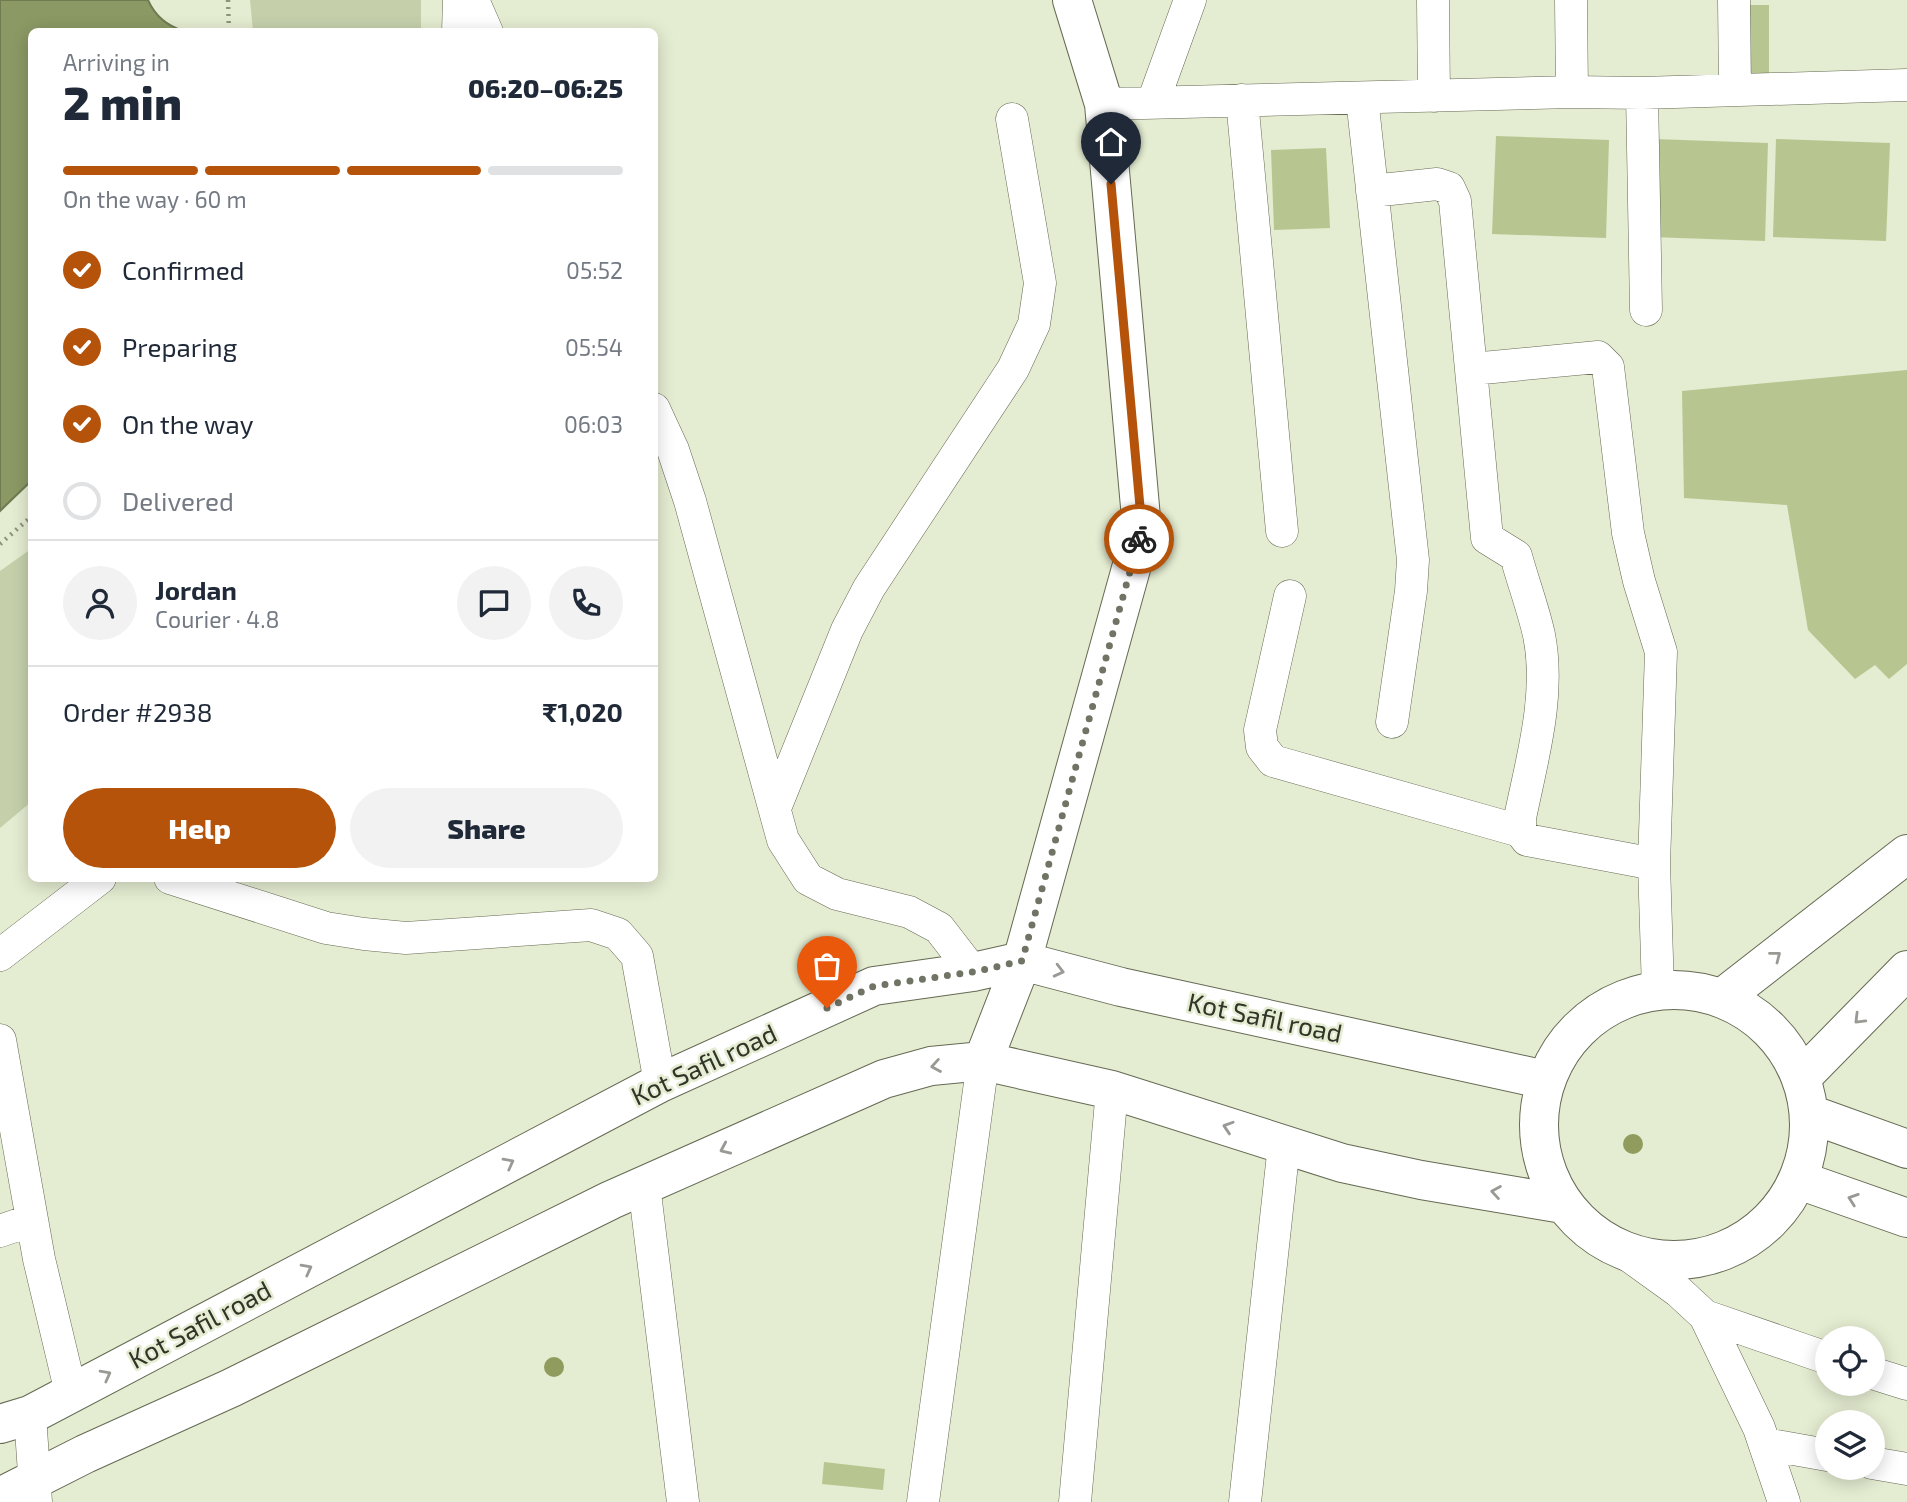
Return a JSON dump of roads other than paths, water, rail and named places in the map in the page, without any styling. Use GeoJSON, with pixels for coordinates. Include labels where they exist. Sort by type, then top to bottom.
{"type":"FeatureCollection","features":[{"type":"Feature","properties":{"kind":"main road"},"geometry":{"type":"LineString","coordinates":[[983,1061],[1022,961],[1142,529],[1104,104],[1072,0]]}},
{"type":"Feature","properties":{"kind":"main road"},"geometry":{"type":"LineString","coordinates":[[1722,998],[1907,854]]}},
{"type":"Feature","properties":{"kind":"main road","name":"Kot Safil road"},"geometry":{"type":"LineString","coordinates":[[15,1420],[660,1083],[874,986],[973,972],[1022,961],[1121,986],[1546,1080]]}},
{"type":"Feature","properties":{"kind":"main road"},"geometry":{"type":"LineString","coordinates":[[1802,1077],[1907,970]]}},
{"type":"Feature","properties":{"kind":"main road"},"geometry":{"type":"LineString","coordinates":[[1658,990],[1690,990],[1722,998],[1756,1016],[1783,1043],[1802,1077],[1810,1114],[1809,1148],[1799,1180],[1776,1216],[1743,1242],[1704,1258],[1662,1261],[1621,1250],[1589,1230],[1563,1204],[1544,1165],[1538,1122],[1546,1080],[1563,1046],[1589,1019],[1622,999],[1658,990]]}},
{"type":"Feature","properties":{"kind":"main road"},"geometry":{"type":"LineString","coordinates":[[0,1497],[35,1492],[85,1454],[231,1388],[644,1185],[884,1079],[931,1066],[983,1061],[1112,1090],[1355,1166],[1563,1204]]}},
{"type":"Feature","properties":{"kind":"main road"},"geometry":{"type":"LineString","coordinates":[[1810,1114],[1907,1149]]}},
{"type":"Feature","properties":{"kind":"main road"},"geometry":{"type":"LineString","coordinates":[[1799,1180],[1907,1217]]}},
{"type":"Feature","properties":{"kind":"street"},"geometry":{"type":"LineString","coordinates":[[458,28],[459,0]]}},
{"type":"Feature","properties":{"kind":"street"},"geometry":{"type":"LineString","coordinates":[[473,0],[485,28]]}},
{"type":"Feature","properties":{"kind":"street"},"geometry":{"type":"LineString","coordinates":[[1153,102],[1190,0]]}},
{"type":"Feature","properties":{"kind":"street"},"geometry":{"type":"LineString","coordinates":[[1433,0],[1434,96]]}},
{"type":"Feature","properties":{"kind":"street"},"geometry":{"type":"LineString","coordinates":[[1571,0],[1572,92]]}},
{"type":"Feature","properties":{"kind":"street"},"geometry":{"type":"LineString","coordinates":[[1734,0],[1735,89]]}},
{"type":"Feature","properties":{"kind":"street"},"geometry":{"type":"LineString","coordinates":[[1104,104],[1907,85]]}},
{"type":"Feature","properties":{"kind":"street"},"geometry":{"type":"LineString","coordinates":[[1642,93],[1646,310]]}},
{"type":"Feature","properties":{"kind":"street"},"geometry":{"type":"LineString","coordinates":[[1362,98],[1413,560],[1392,722]]}},
{"type":"Feature","properties":{"kind":"street"},"geometry":{"type":"LineString","coordinates":[[1242,100],[1282,531]]}},
{"type":"Feature","properties":{"kind":"street"},"geometry":{"type":"LineString","coordinates":[[775,808],[847,629],[869,588],[1013,369],[1034,324],[1040,283],[1012,119]]}},
{"type":"Feature","properties":{"kind":"street"},"geometry":{"type":"LineString","coordinates":[[1372,191],[1437,184],[1449,188],[1455,201],[1487,538],[1516,556],[1539,635],[1539,724],[1520,818],[1520,831]]}},
{"type":"Feature","properties":{"kind":"street"},"geometry":{"type":"LineString","coordinates":[[1472,369],[1598,357],[1608,367],[1628,533],[1639,582],[1661,652],[1654,864],[1658,990]]}},
{"type":"Feature","properties":{"kind":"street"},"geometry":{"type":"LineString","coordinates":[[658,418],[673,450],[690,501],[783,840],[808,879],[837,894],[909,912],[940,928],[973,972]]}},
{"type":"Feature","properties":{"kind":"street"},"geometry":{"type":"LineString","coordinates":[[1290,596],[1260,730],[1262,747],[1273,761],[1520,831],[1527,840],[1654,864]]}},
{"type":"Feature","properties":{"kind":"street"},"geometry":{"type":"LineString","coordinates":[[0,954],[95,882]]}},
{"type":"Feature","properties":{"kind":"street"},"geometry":{"type":"LineString","coordinates":[[182,882],[326,928],[364,934],[406,938],[592,925],[618,934],[637,957],[660,1083]]}},
{"type":"Feature","properties":{"kind":"street"},"geometry":{"type":"LineString","coordinates":[[0,1040],[39,1259],[71,1393]]}},
{"type":"Feature","properties":{"kind":"street"},"geometry":{"type":"LineString","coordinates":[[923,1502],[983,1061]]}},
{"type":"Feature","properties":{"kind":"street"},"geometry":{"type":"LineString","coordinates":[[1075,1502],[1112,1090]]}},
{"type":"Feature","properties":{"kind":"street"},"geometry":{"type":"LineString","coordinates":[[1245,1502],[1284,1145]]}},
{"type":"Feature","properties":{"kind":"street"},"geometry":{"type":"LineString","coordinates":[[644,1185],[683,1502]]}},
{"type":"Feature","properties":{"kind":"street"},"geometry":{"type":"LineString","coordinates":[[0,1231],[32,1220]]}},
{"type":"Feature","properties":{"kind":"street"},"geometry":{"type":"LineString","coordinates":[[1621,1250],[1678,1291],[1704,1316],[1765,1444],[1784,1502]]}},
{"type":"Feature","properties":{"kind":"street"},"geometry":{"type":"LineString","coordinates":[[1704,1316],[1815,1355]]}},
{"type":"Feature","properties":{"kind":"street"},"geometry":{"type":"LineString","coordinates":[[1885,1377],[1907,1384]]}},
{"type":"Feature","properties":{"kind":"street"},"geometry":{"type":"LineString","coordinates":[[15,1420],[35,1492]]}},
{"type":"Feature","properties":{"kind":"street"},"geometry":{"type":"LineString","coordinates":[[1765,1444],[1815,1453]]}},
{"type":"Feature","properties":{"kind":"street"},"geometry":{"type":"LineString","coordinates":[[1885,1465],[1907,1469]]}}]}
